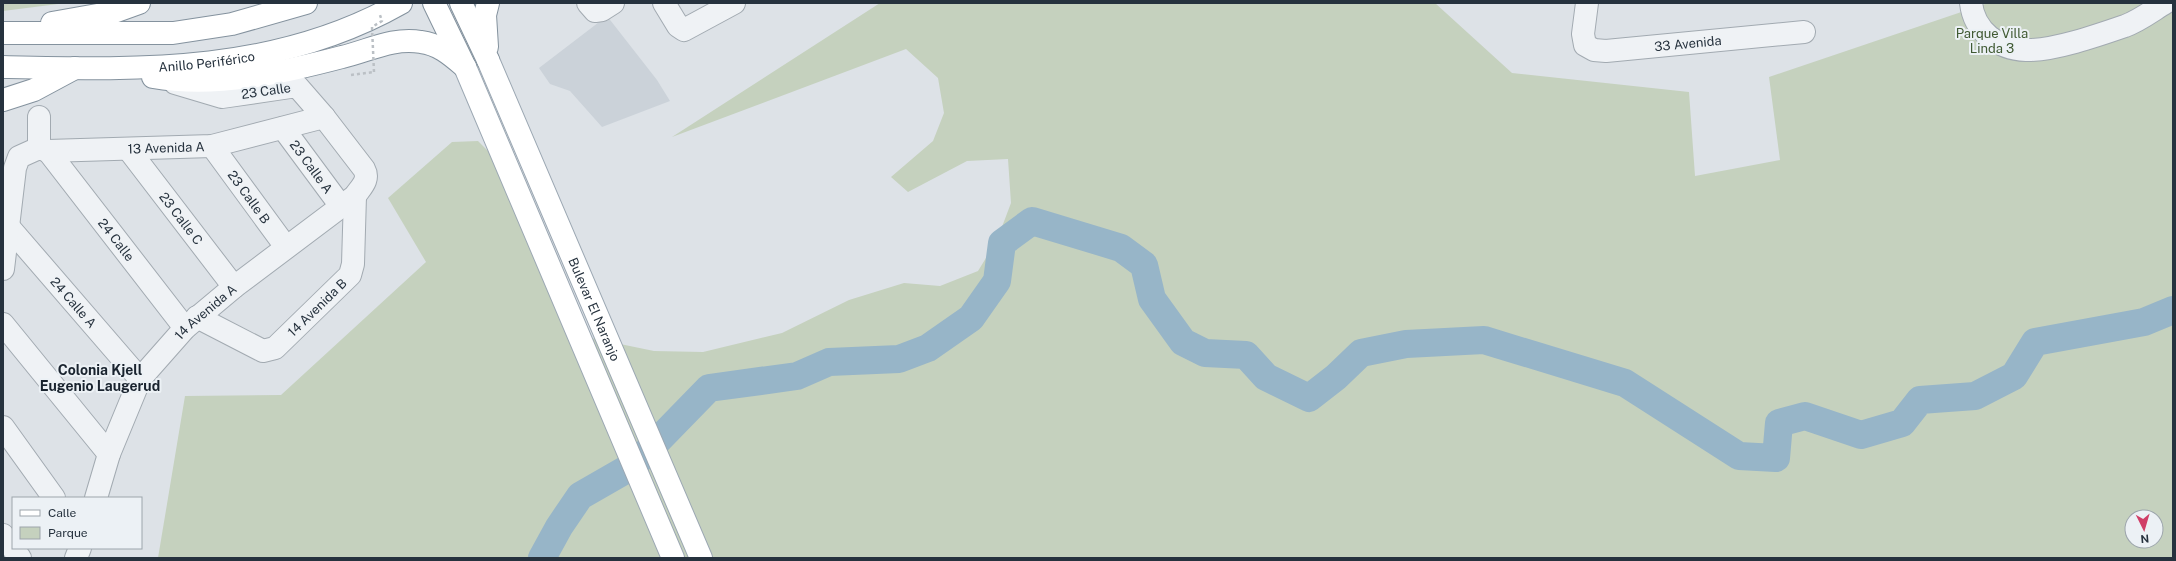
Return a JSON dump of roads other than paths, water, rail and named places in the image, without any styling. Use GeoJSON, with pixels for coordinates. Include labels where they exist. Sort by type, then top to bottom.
{"type":"FeatureCollection","features":[{"type":"Feature","properties":{"kind":"main road"},"geometry":{"type":"LineString","coordinates":[[3,33],[139,3]]}},
{"type":"Feature","properties":{"kind":"main road"},"geometry":{"type":"LineString","coordinates":[[3,33],[173,33],[232,24],[306,3]]}},
{"type":"Feature","properties":{"kind":"main road","name":"Anillo Periférico"},"geometry":{"type":"LineString","coordinates":[[3,67],[75,68],[164,66],[266,55],[310,43],[370,19],[401,3]]}},
{"type":"Feature","properties":{"kind":"main road","name":"Bulevar El Naranjo"},"geometry":{"type":"LineString","coordinates":[[434,3],[465,67],[673,558]]}},
{"type":"Feature","properties":{"kind":"main road"},"geometry":{"type":"LineString","coordinates":[[462,3],[488,60]]}},
{"type":"Feature","properties":{"kind":"main road"},"geometry":{"type":"LineString","coordinates":[[488,3],[485,15],[488,60]]}},
{"type":"Feature","properties":{"kind":"main road"},"geometry":{"type":"LineString","coordinates":[[114,67],[155,77],[204,81],[244,78],[300,68],[398,41],[431,44],[447,52],[465,67]]}},
{"type":"Feature","properties":{"kind":"main road","name":"Bulevar El Naranjo"},"geometry":{"type":"LineString","coordinates":[[488,60],[496,82],[701,558]]}},
{"type":"Feature","properties":{"kind":"main road"},"geometry":{"type":"LineString","coordinates":[[3,100],[34,90],[75,68]]}},
{"type":"Feature","properties":{"kind":"street"},"geometry":{"type":"LineString","coordinates":[[664,3],[678,26],[684,30],[734,3]]}},
{"type":"Feature","properties":{"kind":"street","name":"33 Avenida"},"geometry":{"type":"LineString","coordinates":[[1588,3],[1583,34],[1585,45],[1594,50],[1606,51],[1804,32]]}},
{"type":"Feature","properties":{"kind":"street"},"geometry":{"type":"LineString","coordinates":[[1971,3],[1975,22],[1987,36],[2008,45],[2026,50],[2054,47],[2126,26],[2165,3]]}},
{"type":"Feature","properties":{"kind":"street","name":"23 Calle"},"geometry":{"type":"LineString","coordinates":[[155,77],[222,97],[297,86],[324,117],[364,169]]}},
{"type":"Feature","properties":{"kind":"street"},"geometry":{"type":"LineString","coordinates":[[39,117],[43,149]]}},
{"type":"Feature","properties":{"kind":"street","name":"13 Avenida A"},"geometry":{"type":"LineString","coordinates":[[3,269],[7,225],[9,167],[19,157],[43,149],[129,150],[212,146],[324,117]]}},
{"type":"Feature","properties":{"kind":"street","name":"23 Calle A"},"geometry":{"type":"LineString","coordinates":[[283,128],[347,201]]}},
{"type":"Feature","properties":{"kind":"street","name":"23 Calle B"},"geometry":{"type":"LineString","coordinates":[[212,146],[286,247]]}},
{"type":"Feature","properties":{"kind":"street","name":"24 Calle"},"geometry":{"type":"LineString","coordinates":[[43,149],[191,323],[263,352],[275,348]]}},
{"type":"Feature","properties":{"kind":"street","name":"23 Calle C"},"geometry":{"type":"LineString","coordinates":[[129,150],[234,287]]}},
{"type":"Feature","properties":{"kind":"street","name":"14 Avenida A"},"geometry":{"type":"LineString","coordinates":[[96,497],[109,454],[140,380],[191,323],[234,287],[347,201],[366,180],[367,175],[364,169]]}},
{"type":"Feature","properties":{"kind":"street","name":"14 Avenida B"},"geometry":{"type":"LineString","coordinates":[[275,348],[350,275],[353,264],[347,201]]}},
{"type":"Feature","properties":{"kind":"street","name":"24 Calle A"},"geometry":{"type":"LineString","coordinates":[[7,225],[140,380]]}},
{"type":"Feature","properties":{"kind":"street"},"geometry":{"type":"LineString","coordinates":[[3,324],[109,454]]}},
{"type":"Feature","properties":{"kind":"street"},"geometry":{"type":"LineString","coordinates":[[3,427],[53,497]]}},
{"type":"Feature","properties":{"kind":"street"},"geometry":{"type":"LineString","coordinates":[[3,535],[12,547]]}},
{"type":"Feature","properties":{"kind":"street"},"geometry":{"type":"LineString","coordinates":[[13,549],[20,558]]}},
{"type":"Feature","properties":{"kind":"waterway"},"geometry":{"type":"LineString","coordinates":[[542,558],[559,527],[580,496],[634,465],[709,388],[797,376],[829,362],[899,359],[928,348],[971,318],[997,281],[1002,243],[1032,221],[1121,248],[1144,265],[1152,299],[1183,342],[1205,353],[1246,355],[1266,377],[1309,398],[1336,377],[1361,353],[1406,344],[1484,340],[1625,383],[1739,456],[1776,458],[1779,423],[1805,416],[1861,435],[1902,423],[1920,400],[1975,396],[2014,376],[2035,342],[2144,322],[2173,310]]}},
{"type":"Feature","properties":{"kind":"district","name":"Colonia Kjell Eugenio Laugerud"},"geometry":{"type":"Point","coordinates":[100,378]}},
{"type":"Feature","properties":{"kind":"park label","name":"Parque Villa Linda 3"},"geometry":{"type":"Point","coordinates":[1992,40]}}]}
